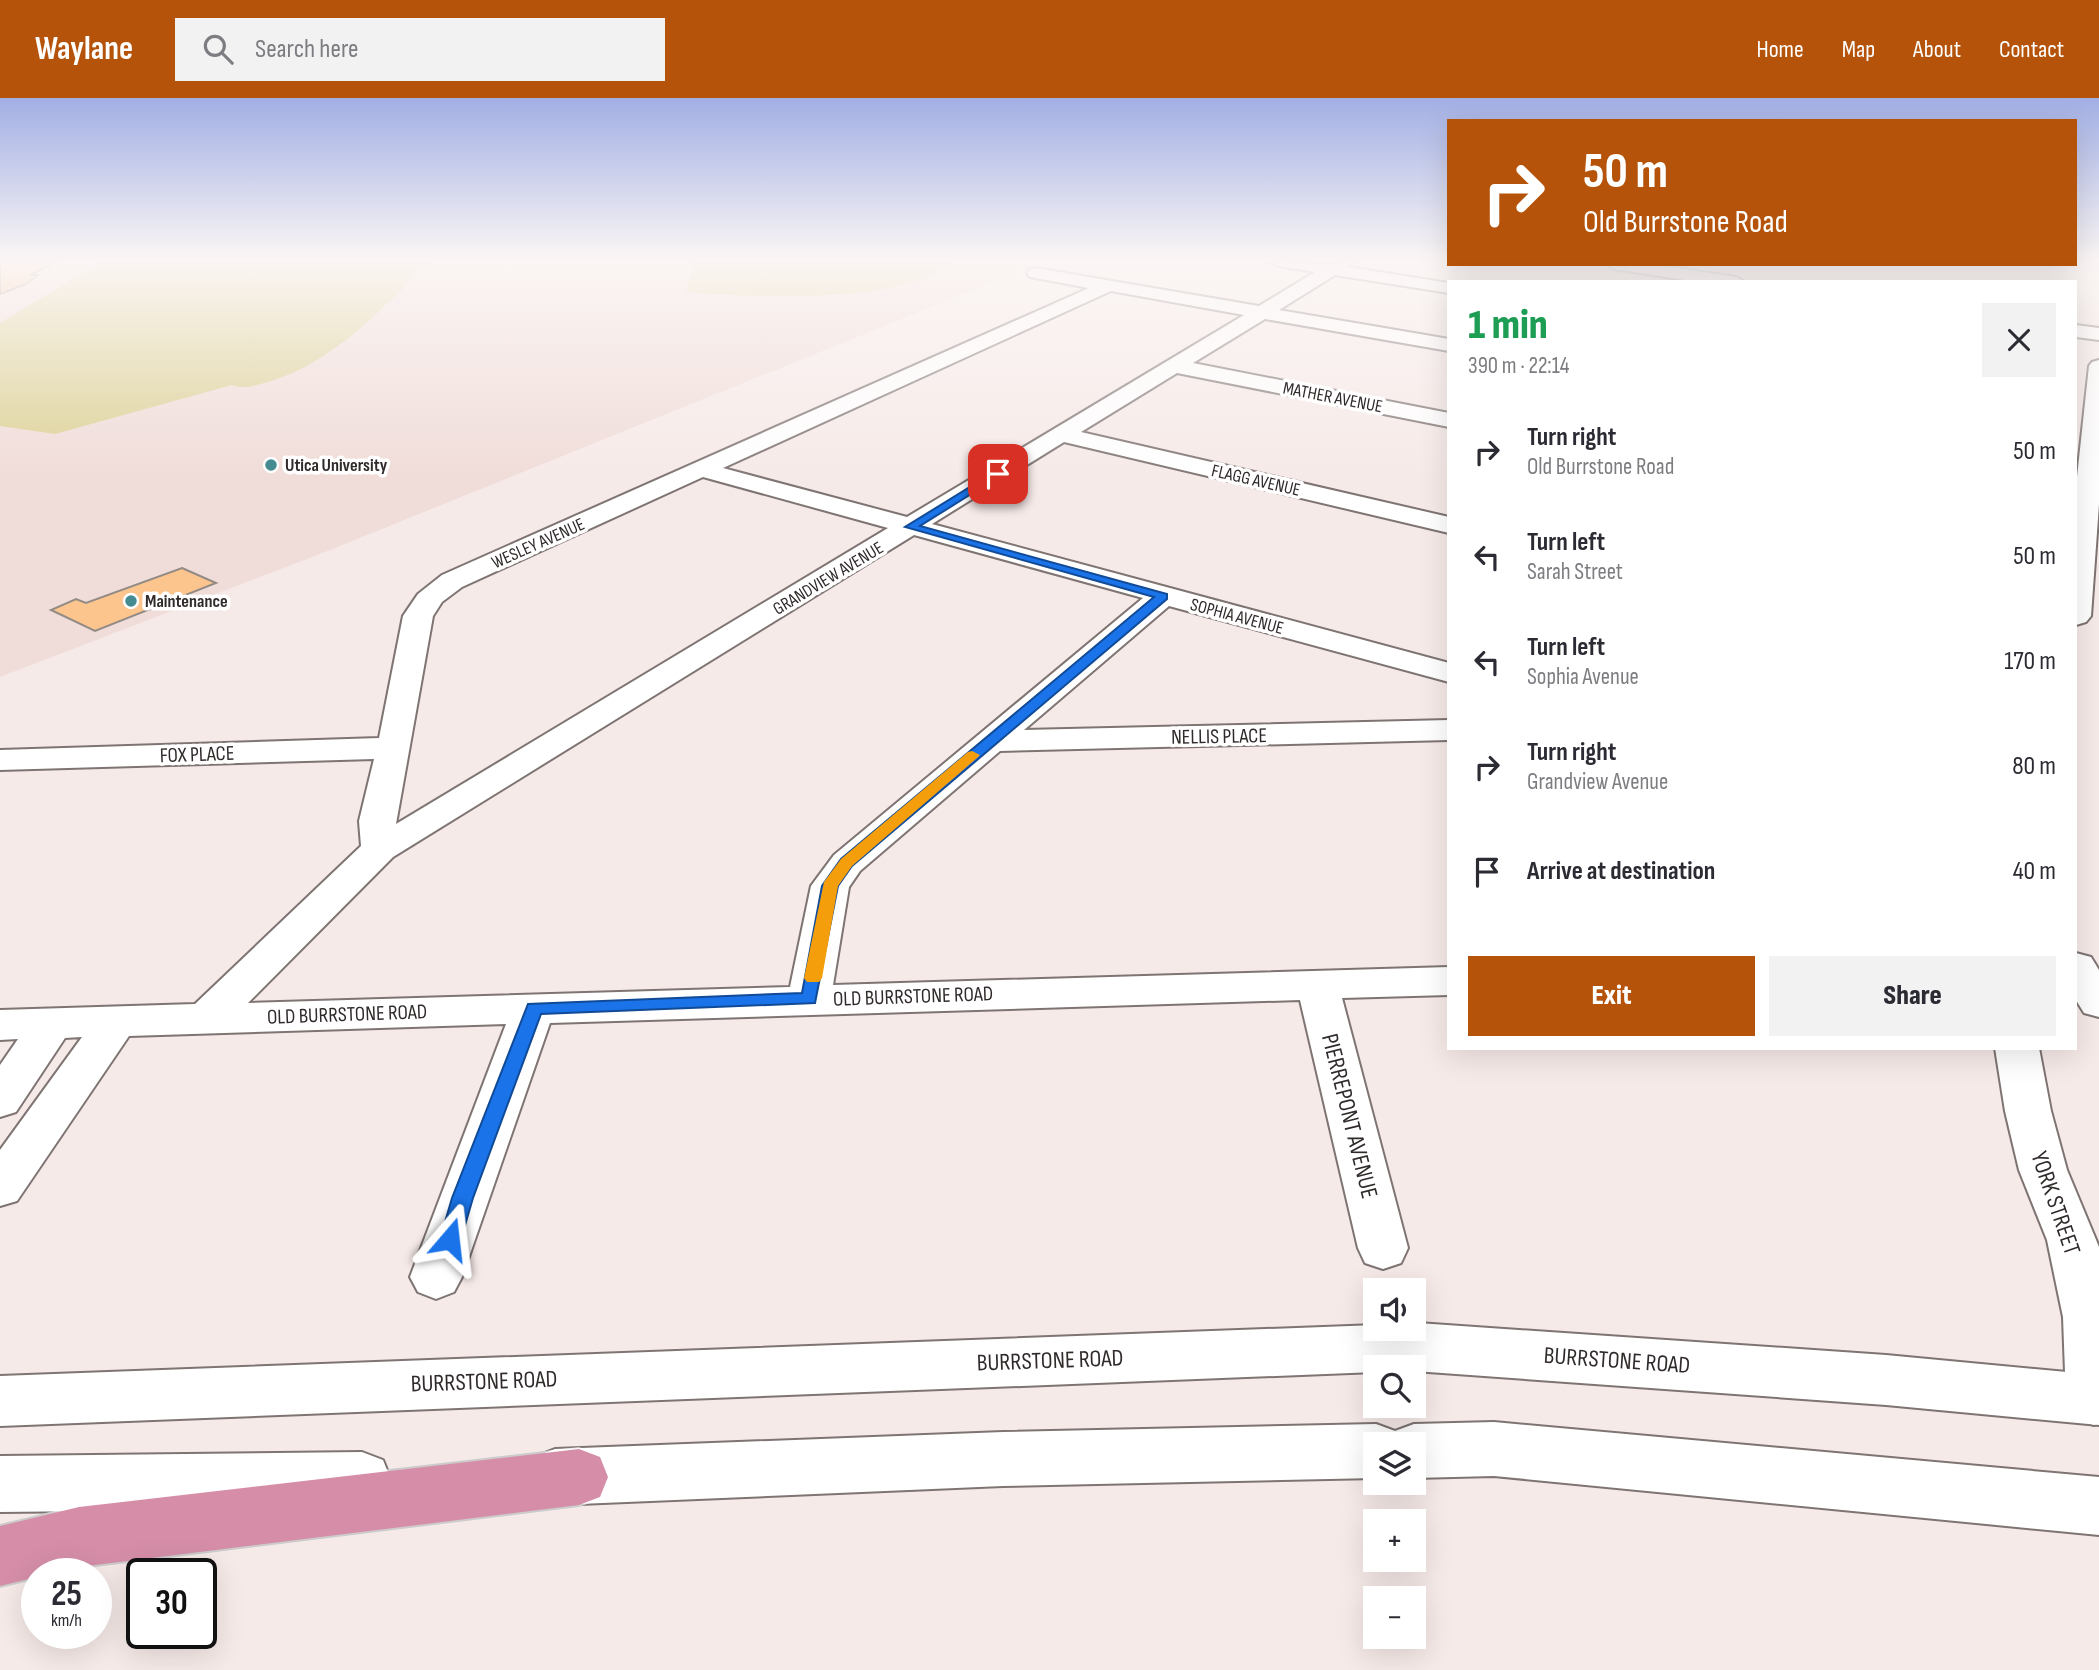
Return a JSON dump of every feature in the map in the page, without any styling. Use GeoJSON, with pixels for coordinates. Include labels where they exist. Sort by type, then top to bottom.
{"type":"FeatureCollection","features":[{"type":"Feature","properties":{"kind":"highway"},"geometry":{"type":"LineString","coordinates":[[0,1556],[79,1537],[579,1477]]}},
{"type":"Feature","properties":{"kind":"street","name":"WESLEY AVENUE"},"geometry":{"type":"LineString","coordinates":[[380,849],[377,821],[394,748],[418,616],[424,603],[436,592],[452,582],[1000,334]]}},
{"type":"Feature","properties":{"kind":"street","name":"GRANDVIEW AVENUE"},"geometry":{"type":"LineString","coordinates":[[380,849],[1226,334]]}},
{"type":"Feature","properties":{"kind":"street"},"geometry":{"type":"LineString","coordinates":[[1389,334],[1447,345]]}},
{"type":"Feature","properties":{"kind":"street","name":"MATHER AVENUE"},"geometry":{"type":"LineString","coordinates":[[1176,366],[1447,420]]}},
{"type":"Feature","properties":{"kind":"street"},"geometry":{"type":"LineString","coordinates":[[2077,591],[2082,455],[2090,380]]}},
{"type":"Feature","properties":{"kind":"street","name":"FLAGG AVENUE"},"geometry":{"type":"LineString","coordinates":[[1063,435],[1447,526]]}},
{"type":"Feature","properties":{"kind":"street","name":"SOPHIA AVENUE"},"geometry":{"type":"LineString","coordinates":[[700,469],[1447,672]]}},
{"type":"Feature","properties":{"kind":"street"},"geometry":{"type":"LineString","coordinates":[[809,999],[830,886],[847,863],[1163,596]]}},
{"type":"Feature","properties":{"kind":"street","name":"NELLIS PLACE"},"geometry":{"type":"LineString","coordinates":[[989,741],[1447,730]]}},
{"type":"Feature","properties":{"kind":"street","name":"FOX PLACE"},"geometry":{"type":"LineString","coordinates":[[0,761],[394,748]]}},
{"type":"Feature","properties":{"kind":"street"},"geometry":{"type":"LineString","coordinates":[[206,1019],[380,849]]}},
{"type":"Feature","properties":{"kind":"street"},"geometry":{"type":"LineString","coordinates":[[2077,969],[2099,1003]]}},
{"type":"Feature","properties":{"kind":"street","name":"OLD BURRSTONE ROAD"},"geometry":{"type":"LineString","coordinates":[[0,1025],[1447,981]]}},
{"type":"Feature","properties":{"kind":"street","name":"PIERREPONT AVENUE"},"geometry":{"type":"LineString","coordinates":[[1317,984],[1383,1248]]}},
{"type":"Feature","properties":{"kind":"street"},"geometry":{"type":"LineString","coordinates":[[436,1277],[534,1008]]}},
{"type":"Feature","properties":{"kind":"street"},"geometry":{"type":"LineString","coordinates":[[0,1187],[116,1022]]}},
{"type":"Feature","properties":{"kind":"street"},"geometry":{"type":"LineString","coordinates":[[0,1100],[51,1025]]}},
{"type":"Feature","properties":{"kind":"street","name":"YORK STREET"},"geometry":{"type":"LineString","coordinates":[[2014,1052],[2043,1170],[2072,1240],[2090,1317],[2097,1400]]}},
{"type":"Feature","properties":{"kind":"street","name":"BURRSTONE ROAD"},"geometry":{"type":"LineString","coordinates":[[0,1401],[1418,1347],[1886,1380],[2097,1400]]}},
{"type":"Feature","properties":{"kind":"street"},"geometry":{"type":"LineString","coordinates":[[1426,1451],[1494,1449],[2099,1506]]}},
{"type":"Feature","properties":{"kind":"street"},"geometry":{"type":"LineString","coordinates":[[0,1484],[579,1477],[1003,1459],[1363,1451]]}},
{"type":"Feature","properties":{"kind":"shaded area","name":"Utica University"},"geometry":{"type":"Polygon","coordinates":[[[0,334],[863,334],[325,552],[0,677],[0,334]]]}},
{"type":"Feature","properties":{"kind":"shaded area"},"geometry":{"type":"Polygon","coordinates":[[[0,334],[353,334],[315,361],[268,382],[241,387],[232,385],[55,434],[0,426],[0,334]]]}},
{"type":"Feature","properties":{"kind":"building","name":"Maintenance"},"geometry":{"type":"Polygon","coordinates":[[[182,568],[216,583],[95,631],[51,610],[76,599],[86,603],[182,568]]]}},
{"type":"Feature","properties":{"kind":"slow traffic"},"geometry":{"type":"LineString","coordinates":[[813,978],[830,886],[847,863],[972,755]]}},
{"type":"Feature","properties":{"kind":"place","name":"Utica University"},"geometry":{"type":"Point","coordinates":[271,465]}},
{"type":"Feature","properties":{"kind":"place","name":"Maintenance"},"geometry":{"type":"Point","coordinates":[131,601]}},
{"type":"Feature","properties":{"kind":"route"},"geometry":{"type":"LineString","coordinates":[[450,1239],[534,1008],[809,999],[830,886],[847,863],[1163,596],[911,527],[998,474]]}}]}
